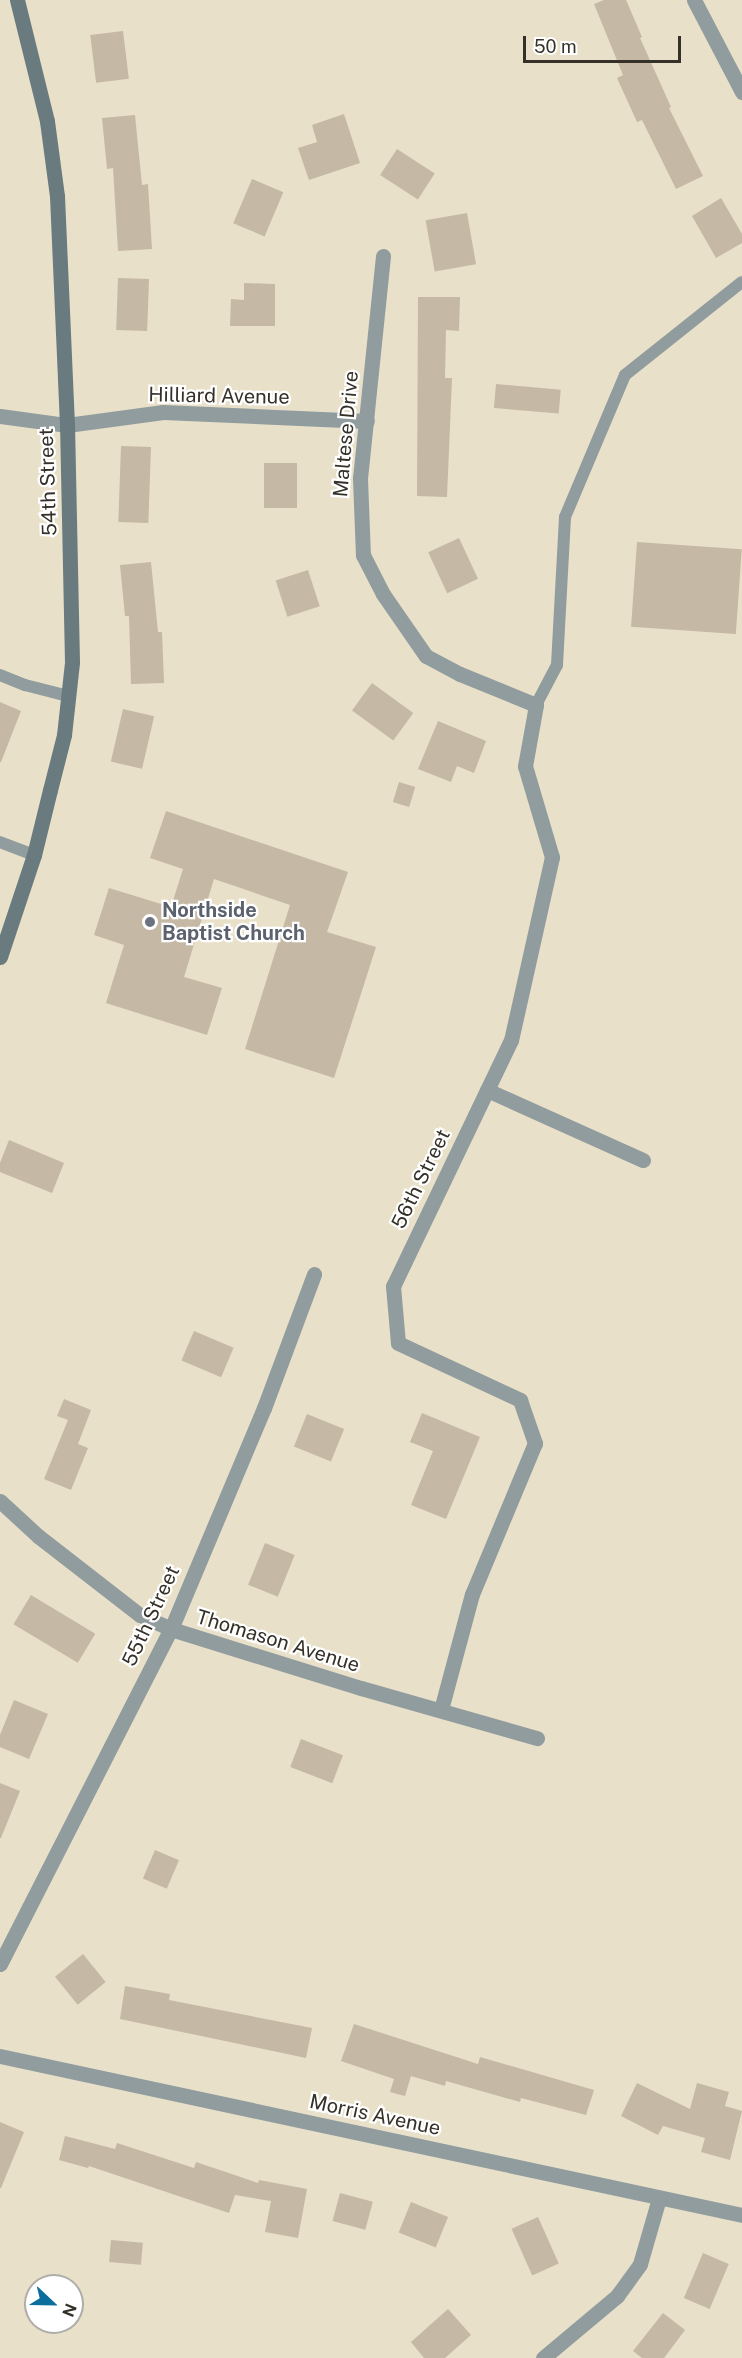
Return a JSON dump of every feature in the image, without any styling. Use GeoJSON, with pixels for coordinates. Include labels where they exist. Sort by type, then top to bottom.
{"type":"FeatureCollection","features":[{"type":"Feature","properties":{"kind":"main road","name":"54th Street"},"geometry":{"type":"LineString","coordinates":[[0,957],[34,855],[64,735],[72,640],[67,425],[57,196],[47,121],[17,0]]}},
{"type":"Feature","properties":{"kind":"street"},"geometry":{"type":"LineString","coordinates":[[694,0],[742,92]]}},
{"type":"Feature","properties":{"kind":"street","name":"Maltese Drive"},"geometry":{"type":"LineString","coordinates":[[383,256],[360,478],[363,555],[383,594],[426,656],[460,674],[536,705]]}},
{"type":"Feature","properties":{"kind":"street","name":"Hilliard Avenue"},"geometry":{"type":"LineString","coordinates":[[0,416],[67,425],[163,412],[367,421]]}},
{"type":"Feature","properties":{"kind":"street","name":"56th Street"},"geometry":{"type":"LineString","coordinates":[[441,1710],[472,1594],[535,1443],[520,1400],[398,1343],[393,1286],[511,1040],[552,857],[525,766],[536,705]]}},
{"type":"Feature","properties":{"kind":"street"},"geometry":{"type":"LineString","coordinates":[[487,1090],[643,1160]]}},
{"type":"Feature","properties":{"kind":"street","name":"55th Street"},"geometry":{"type":"LineString","coordinates":[[0,1964],[171,1629],[264,1408],[314,1274]]}},
{"type":"Feature","properties":{"kind":"street","name":"Thomason Avenue"},"geometry":{"type":"LineString","coordinates":[[0,1501],[38,1536],[140,1615],[171,1629],[537,1738]]}},
{"type":"Feature","properties":{"kind":"street","name":"Morris Avenue"},"geometry":{"type":"LineString","coordinates":[[0,2056],[742,2215]]}},
{"type":"Feature","properties":{"kind":"street"},"geometry":{"type":"LineString","coordinates":[[543,2358],[617,2296],[640,2264],[659,2198]]}},
{"type":"Feature","properties":{"kind":"lane"},"geometry":{"type":"LineString","coordinates":[[536,705],[557,665],[565,517],[625,375],[742,282]]}},
{"type":"Feature","properties":{"kind":"lane"},"geometry":{"type":"LineString","coordinates":[[0,675],[25,686],[68,696]]}},
{"type":"Feature","properties":{"kind":"lane"},"geometry":{"type":"LineString","coordinates":[[0,842],[34,855]]}},
{"type":"Feature","properties":{"kind":"building"},"geometry":{"type":"Polygon","coordinates":[[[604,0],[626,0],[642,37],[640,38],[671,107],[669,108],[703,176],[676,189],[642,120],[637,122],[617,78],[623,75],[594,4],[604,0]]]}},
{"type":"Feature","properties":{"kind":"building"},"geometry":{"type":"Polygon","coordinates":[[[123,31],[129,79],[96,83],[90,35],[123,31]]]}},
{"type":"Feature","properties":{"kind":"building"},"geometry":{"type":"Polygon","coordinates":[[[344,114],[360,163],[309,180],[298,148],[317,142],[312,125],[344,114]]]}},
{"type":"Feature","properties":{"kind":"building"},"geometry":{"type":"Polygon","coordinates":[[[135,115],[142,185],[148,184],[152,249],[118,251],[113,168],[107,169],[102,118],[135,115]]]}},
{"type":"Feature","properties":{"kind":"building"},"geometry":{"type":"Polygon","coordinates":[[[397,149],[435,174],[418,200],[380,175],[397,149]]]}},
{"type":"Feature","properties":{"kind":"building"},"geometry":{"type":"Polygon","coordinates":[[[252,179],[283,192],[265,236],[233,223],[252,179]]]}},
{"type":"Feature","properties":{"kind":"building"},"geometry":{"type":"Polygon","coordinates":[[[721,198],[742,234],[742,243],[716,258],[692,216],[721,198]]]}},
{"type":"Feature","properties":{"kind":"building"},"geometry":{"type":"Polygon","coordinates":[[[467,213],[476,264],[435,272],[426,220],[467,213]]]}},
{"type":"Feature","properties":{"kind":"building"},"geometry":{"type":"Polygon","coordinates":[[[118,278],[149,279],[147,331],[116,330],[118,278]]]}},
{"type":"Feature","properties":{"kind":"building"},"geometry":{"type":"Polygon","coordinates":[[[244,283],[275,284],[275,326],[230,326],[231,299],[244,300],[244,283]]]}},
{"type":"Feature","properties":{"kind":"building"},"geometry":{"type":"Polygon","coordinates":[[[418,297],[460,297],[459,331],[446,330],[445,378],[452,378],[447,497],[417,496],[418,297]]]}},
{"type":"Feature","properties":{"kind":"building"},"geometry":{"type":"Polygon","coordinates":[[[496,384],[561,390],[559,414],[494,408],[496,384]]]}},
{"type":"Feature","properties":{"kind":"building"},"geometry":{"type":"Polygon","coordinates":[[[121,446],[151,447],[148,523],[118,522],[121,446]]]}},
{"type":"Feature","properties":{"kind":"building"},"geometry":{"type":"Polygon","coordinates":[[[264,463],[297,463],[297,508],[264,508],[264,463]]]}},
{"type":"Feature","properties":{"kind":"building"},"geometry":{"type":"Polygon","coordinates":[[[459,538],[478,579],[447,593],[428,552],[459,538]]]}},
{"type":"Feature","properties":{"kind":"building"},"geometry":{"type":"Polygon","coordinates":[[[637,542],[742,549],[736,634],[631,627],[637,542]]]}},
{"type":"Feature","properties":{"kind":"building"},"geometry":{"type":"Polygon","coordinates":[[[151,562],[158,632],[162,632],[164,683],[131,684],[129,616],[125,616],[120,565],[151,562]]]}},
{"type":"Feature","properties":{"kind":"building"},"geometry":{"type":"Polygon","coordinates":[[[308,570],[320,606],[287,617],[276,581],[308,570]]]}},
{"type":"Feature","properties":{"kind":"building"},"geometry":{"type":"Polygon","coordinates":[[[372,683],[413,713],[393,740],[352,711],[372,683]]]}},
{"type":"Feature","properties":{"kind":"building"},"geometry":{"type":"Polygon","coordinates":[[[0,702],[21,711],[1,762],[0,762],[0,702]]]}},
{"type":"Feature","properties":{"kind":"building"},"geometry":{"type":"Polygon","coordinates":[[[123,709],[154,716],[142,769],[111,762],[123,709]]]}},
{"type":"Feature","properties":{"kind":"building"},"geometry":{"type":"Polygon","coordinates":[[[438,721],[486,741],[474,773],[457,766],[451,782],[418,769],[438,721]]]}},
{"type":"Feature","properties":{"kind":"building"},"geometry":{"type":"Polygon","coordinates":[[[399,782],[415,787],[409,807],[393,802],[399,782]]]}},
{"type":"Feature","properties":{"kind":"building"},"geometry":{"type":"Polygon","coordinates":[[[166,811],[348,872],[327,932],[376,947],[334,1078],[245,1049],[290,905],[214,879],[184,977],[222,988],[207,1035],[106,1003],[124,945],[94,935],[109,888],[171,907],[183,869],[150,858],[166,811]]]}},
{"type":"Feature","properties":{"kind":"building"},"geometry":{"type":"Polygon","coordinates":[[[9,1140],[64,1163],[52,1193],[0,1172],[0,1163],[9,1140]]]}},
{"type":"Feature","properties":{"kind":"building"},"geometry":{"type":"Polygon","coordinates":[[[194,1331],[234,1348],[221,1377],[181,1360],[194,1331]]]}},
{"type":"Feature","properties":{"kind":"building"},"geometry":{"type":"Polygon","coordinates":[[[64,1399],[91,1410],[78,1444],[88,1448],[71,1490],[44,1479],[68,1420],[57,1416],[64,1399]]]}},
{"type":"Feature","properties":{"kind":"building"},"geometry":{"type":"Polygon","coordinates":[[[422,1413],[480,1437],[446,1519],[411,1505],[433,1451],[410,1442],[422,1413]]]}},
{"type":"Feature","properties":{"kind":"building"},"geometry":{"type":"Polygon","coordinates":[[[307,1414],[344,1429],[331,1461],[294,1446],[307,1414]]]}},
{"type":"Feature","properties":{"kind":"building"},"geometry":{"type":"Polygon","coordinates":[[[265,1543],[295,1555],[278,1597],[248,1585],[265,1543]]]}},
{"type":"Feature","properties":{"kind":"building"},"geometry":{"type":"Polygon","coordinates":[[[31,1595],[95,1634],[78,1663],[13,1624],[31,1595]]]}},
{"type":"Feature","properties":{"kind":"building"},"geometry":{"type":"Polygon","coordinates":[[[14,1700],[48,1714],[29,1759],[0,1747],[0,1735],[14,1700]]]}},
{"type":"Feature","properties":{"kind":"building"},"geometry":{"type":"Polygon","coordinates":[[[301,1739],[343,1755],[332,1783],[290,1767],[301,1739]]]}},
{"type":"Feature","properties":{"kind":"building"},"geometry":{"type":"Polygon","coordinates":[[[0,1783],[20,1791],[1,1838],[0,1838],[0,1783]]]}},
{"type":"Feature","properties":{"kind":"building"},"geometry":{"type":"Polygon","coordinates":[[[155,1850],[179,1860],[167,1889],[143,1879],[155,1850]]]}},
{"type":"Feature","properties":{"kind":"building"},"geometry":{"type":"Polygon","coordinates":[[[83,1954],[106,1982],[78,2005],[55,1977],[83,1954]]]}},
{"type":"Feature","properties":{"kind":"building"},"geometry":{"type":"Polygon","coordinates":[[[125,1986],[170,1994],[169,2000],[312,2028],[306,2058],[120,2019],[125,1986]]]}},
{"type":"Feature","properties":{"kind":"building"},"geometry":{"type":"Polygon","coordinates":[[[354,2024],[478,2064],[480,2057],[594,2090],[586,2115],[521,2098],[520,2102],[446,2081],[445,2086],[411,2076],[405,2096],[390,2092],[394,2079],[341,2061],[354,2024]]]}},
{"type":"Feature","properties":{"kind":"building"},"geometry":{"type":"Polygon","coordinates":[[[637,2083],[690,2109],[697,2083],[729,2092],[725,2106],[742,2111],[730,2160],[701,2152],[705,2138],[663,2126],[658,2135],[621,2116],[637,2083]]]}},
{"type":"Feature","properties":{"kind":"building"},"geometry":{"type":"Polygon","coordinates":[[[0,2122],[24,2132],[1,2188],[0,2188],[0,2122]]]}},
{"type":"Feature","properties":{"kind":"building"},"geometry":{"type":"Polygon","coordinates":[[[65,2136],[115,2149],[117,2143],[194,2168],[196,2162],[258,2183],[259,2180],[307,2189],[298,2238],[265,2232],[271,2201],[235,2195],[229,2213],[89,2166],[88,2168],[59,2160],[65,2136]]]}},
{"type":"Feature","properties":{"kind":"building"},"geometry":{"type":"Polygon","coordinates":[[[340,2193],[373,2202],[365,2230],[332,2221],[340,2193]]]}},
{"type":"Feature","properties":{"kind":"building"},"geometry":{"type":"Polygon","coordinates":[[[411,2202],[448,2217],[436,2248],[399,2233],[411,2202]]]}},
{"type":"Feature","properties":{"kind":"building"},"geometry":{"type":"Polygon","coordinates":[[[538,2217],[559,2264],[532,2275],[512,2229],[538,2217]]]}},
{"type":"Feature","properties":{"kind":"building"},"geometry":{"type":"Polygon","coordinates":[[[111,2240],[143,2243],[141,2265],[109,2262],[111,2240]]]}},
{"type":"Feature","properties":{"kind":"building"},"geometry":{"type":"Polygon","coordinates":[[[703,2253],[729,2264],[710,2309],[684,2298],[703,2253]]]}},
{"type":"Feature","properties":{"kind":"building"},"geometry":{"type":"Polygon","coordinates":[[[448,2309],[471,2335],[445,2358],[424,2358],[411,2342],[448,2309]]]}},
{"type":"Feature","properties":{"kind":"building"},"geometry":{"type":"Polygon","coordinates":[[[663,2313],[685,2330],[664,2358],[642,2358],[633,2351],[663,2313]]]}},
{"type":"Feature","properties":{"kind":"place","name":"Northside Baptist Church"},"geometry":{"type":"Point","coordinates":[150,922]}}]}
